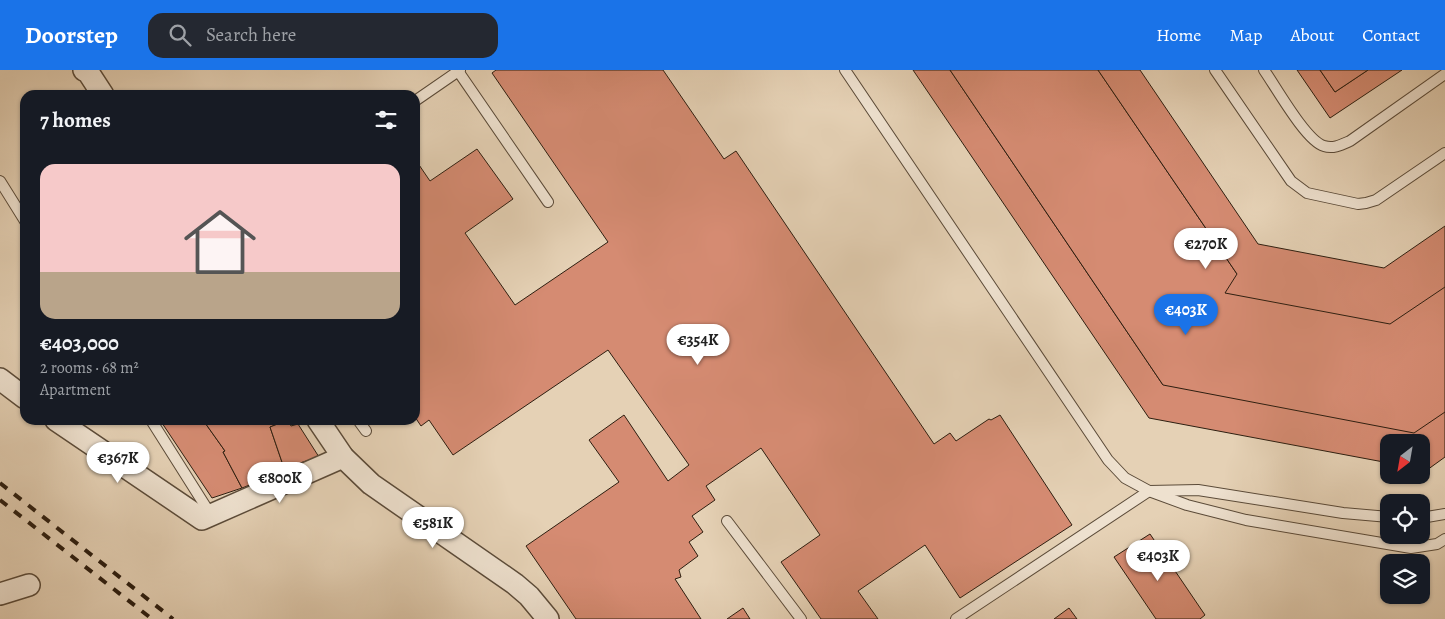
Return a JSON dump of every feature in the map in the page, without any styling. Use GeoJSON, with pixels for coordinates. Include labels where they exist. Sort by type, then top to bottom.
{"type":"FeatureCollection","features":[{"type":"Feature","properties":{"kind":"street"},"geometry":{"type":"LineString","coordinates":[[84,70],[88,72],[100,90]]}},
{"type":"Feature","properties":{"kind":"street"},"geometry":{"type":"LineString","coordinates":[[0,379],[20,394]]}},
{"type":"Feature","properties":{"kind":"street"},"geometry":{"type":"LineString","coordinates":[[63,425],[202,519],[343,457]]}},
{"type":"Feature","properties":{"kind":"street"},"geometry":{"type":"LineString","coordinates":[[321,425],[343,457],[371,484],[515,584],[536,604],[548,619]]}},
{"type":"Feature","properties":{"kind":"street"},"geometry":{"type":"LineString","coordinates":[[0,594],[29,585]]}},
{"type":"Feature","properties":{"kind":"lane"},"geometry":{"type":"LineString","coordinates":[[844,70],[1108,460],[1125,478],[1187,505],[1246,520],[1412,548],[1437,544],[1445,539]]}},
{"type":"Feature","properties":{"kind":"lane"},"geometry":{"type":"LineString","coordinates":[[1216,70],[1291,181],[1307,193],[1366,204],[1376,200],[1445,153]]}},
{"type":"Feature","properties":{"kind":"lane"},"geometry":{"type":"LineString","coordinates":[[1264,70],[1310,137],[1323,146],[1336,147],[1350,141],[1445,74]]}},
{"type":"Feature","properties":{"kind":"lane"},"geometry":{"type":"LineString","coordinates":[[420,98],[459,71],[548,202]]}},
{"type":"Feature","properties":{"kind":"lane"},"geometry":{"type":"LineString","coordinates":[[0,181],[20,213]]}},
{"type":"Feature","properties":{"kind":"lane"},"geometry":{"type":"LineString","coordinates":[[154,425],[211,514]]}},
{"type":"Feature","properties":{"kind":"lane"},"geometry":{"type":"LineString","coordinates":[[362,425],[366,431]]}},
{"type":"Feature","properties":{"kind":"lane"},"geometry":{"type":"LineString","coordinates":[[956,619],[1149,490],[1198,490],[1343,513],[1380,515]]}},
{"type":"Feature","properties":{"kind":"lane"},"geometry":{"type":"LineString","coordinates":[[1430,516],[1445,514]]}},
{"type":"Feature","properties":{"kind":"lane"},"geometry":{"type":"LineString","coordinates":[[727,521],[800,619]]}},
{"type":"Feature","properties":{"kind":"building"},"geometry":{"type":"Polygon","coordinates":[[[496,70],[663,70],[724,159],[736,151],[934,444],[950,433],[956,441],[989,419],[991,420],[1000,415],[1072,525],[960,598],[925,545],[858,591],[878,619],[821,619],[781,562],[820,535],[761,448],[706,486],[715,500],[692,516],[703,532],[689,542],[698,556],[679,570],[681,577],[675,579],[701,619],[576,619],[526,546],[619,482],[589,440],[624,415],[668,481],[689,465],[608,350],[453,455],[429,420],[421,426],[420,424],[420,166],[430,181],[477,149],[513,199],[465,233],[515,305],[608,242],[492,73],[496,70]]]}},
{"type":"Feature","properties":{"kind":"building"},"geometry":{"type":"Polygon","coordinates":[[[913,70],[950,70],[1163,385],[1175,367],[1411,413],[1445,390],[1445,457],[1430,468],[1430,434],[1380,434],[1380,461],[1149,418],[913,70]]]}},
{"type":"Feature","properties":{"kind":"building"},"geometry":{"type":"Polygon","coordinates":[[[950,70],[1098,70],[1237,274],[1386,302],[1445,262],[1445,412],[1414,433],[1163,385],[950,70]]]}},
{"type":"Feature","properties":{"kind":"building"},"geometry":{"type":"Polygon","coordinates":[[[1098,70],[1140,70],[1258,244],[1384,268],[1445,226],[1445,287],[1390,324],[1225,293],[1237,274],[1098,70]]]}},
{"type":"Feature","properties":{"kind":"building"},"geometry":{"type":"Polygon","coordinates":[[[1297,70],[1320,70],[1335,92],[1368,70],[1402,70],[1330,118],[1297,70]]]}},
{"type":"Feature","properties":{"kind":"building"},"geometry":{"type":"Polygon","coordinates":[[[1320,70],[1368,70],[1335,92],[1320,70]]]}},
{"type":"Feature","properties":{"kind":"building"},"geometry":{"type":"Polygon","coordinates":[[[163,425],[207,425],[225,451],[223,452],[242,488],[212,498],[163,425]]]}},
{"type":"Feature","properties":{"kind":"building"},"geometry":{"type":"Polygon","coordinates":[[[207,425],[275,425],[270,427],[284,468],[266,474],[265,479],[242,488],[223,452],[225,451],[207,425]]]}},
{"type":"Feature","properties":{"kind":"building"},"geometry":{"type":"Polygon","coordinates":[[[275,425],[299,425],[319,457],[284,468],[270,427],[275,425]]]}},
{"type":"Feature","properties":{"kind":"building"},"geometry":{"type":"Polygon","coordinates":[[[1150,534],[1205,615],[1200,619],[1156,619],[1114,557],[1150,534]]]}},
{"type":"Feature","properties":{"kind":"building"},"geometry":{"type":"Polygon","coordinates":[[[743,608],[750,619],[727,619],[743,608]]]}},
{"type":"Feature","properties":{"kind":"building"},"geometry":{"type":"Polygon","coordinates":[[[1069,608],[1077,619],[1054,619],[1069,608]]]}},
{"type":"Feature","properties":{"kind":"railway"},"geometry":{"type":"LineString","coordinates":[[0,483],[173,619]]}},
{"type":"Feature","properties":{"kind":"railway"},"geometry":{"type":"LineString","coordinates":[[0,500],[152,619]]}}]}
